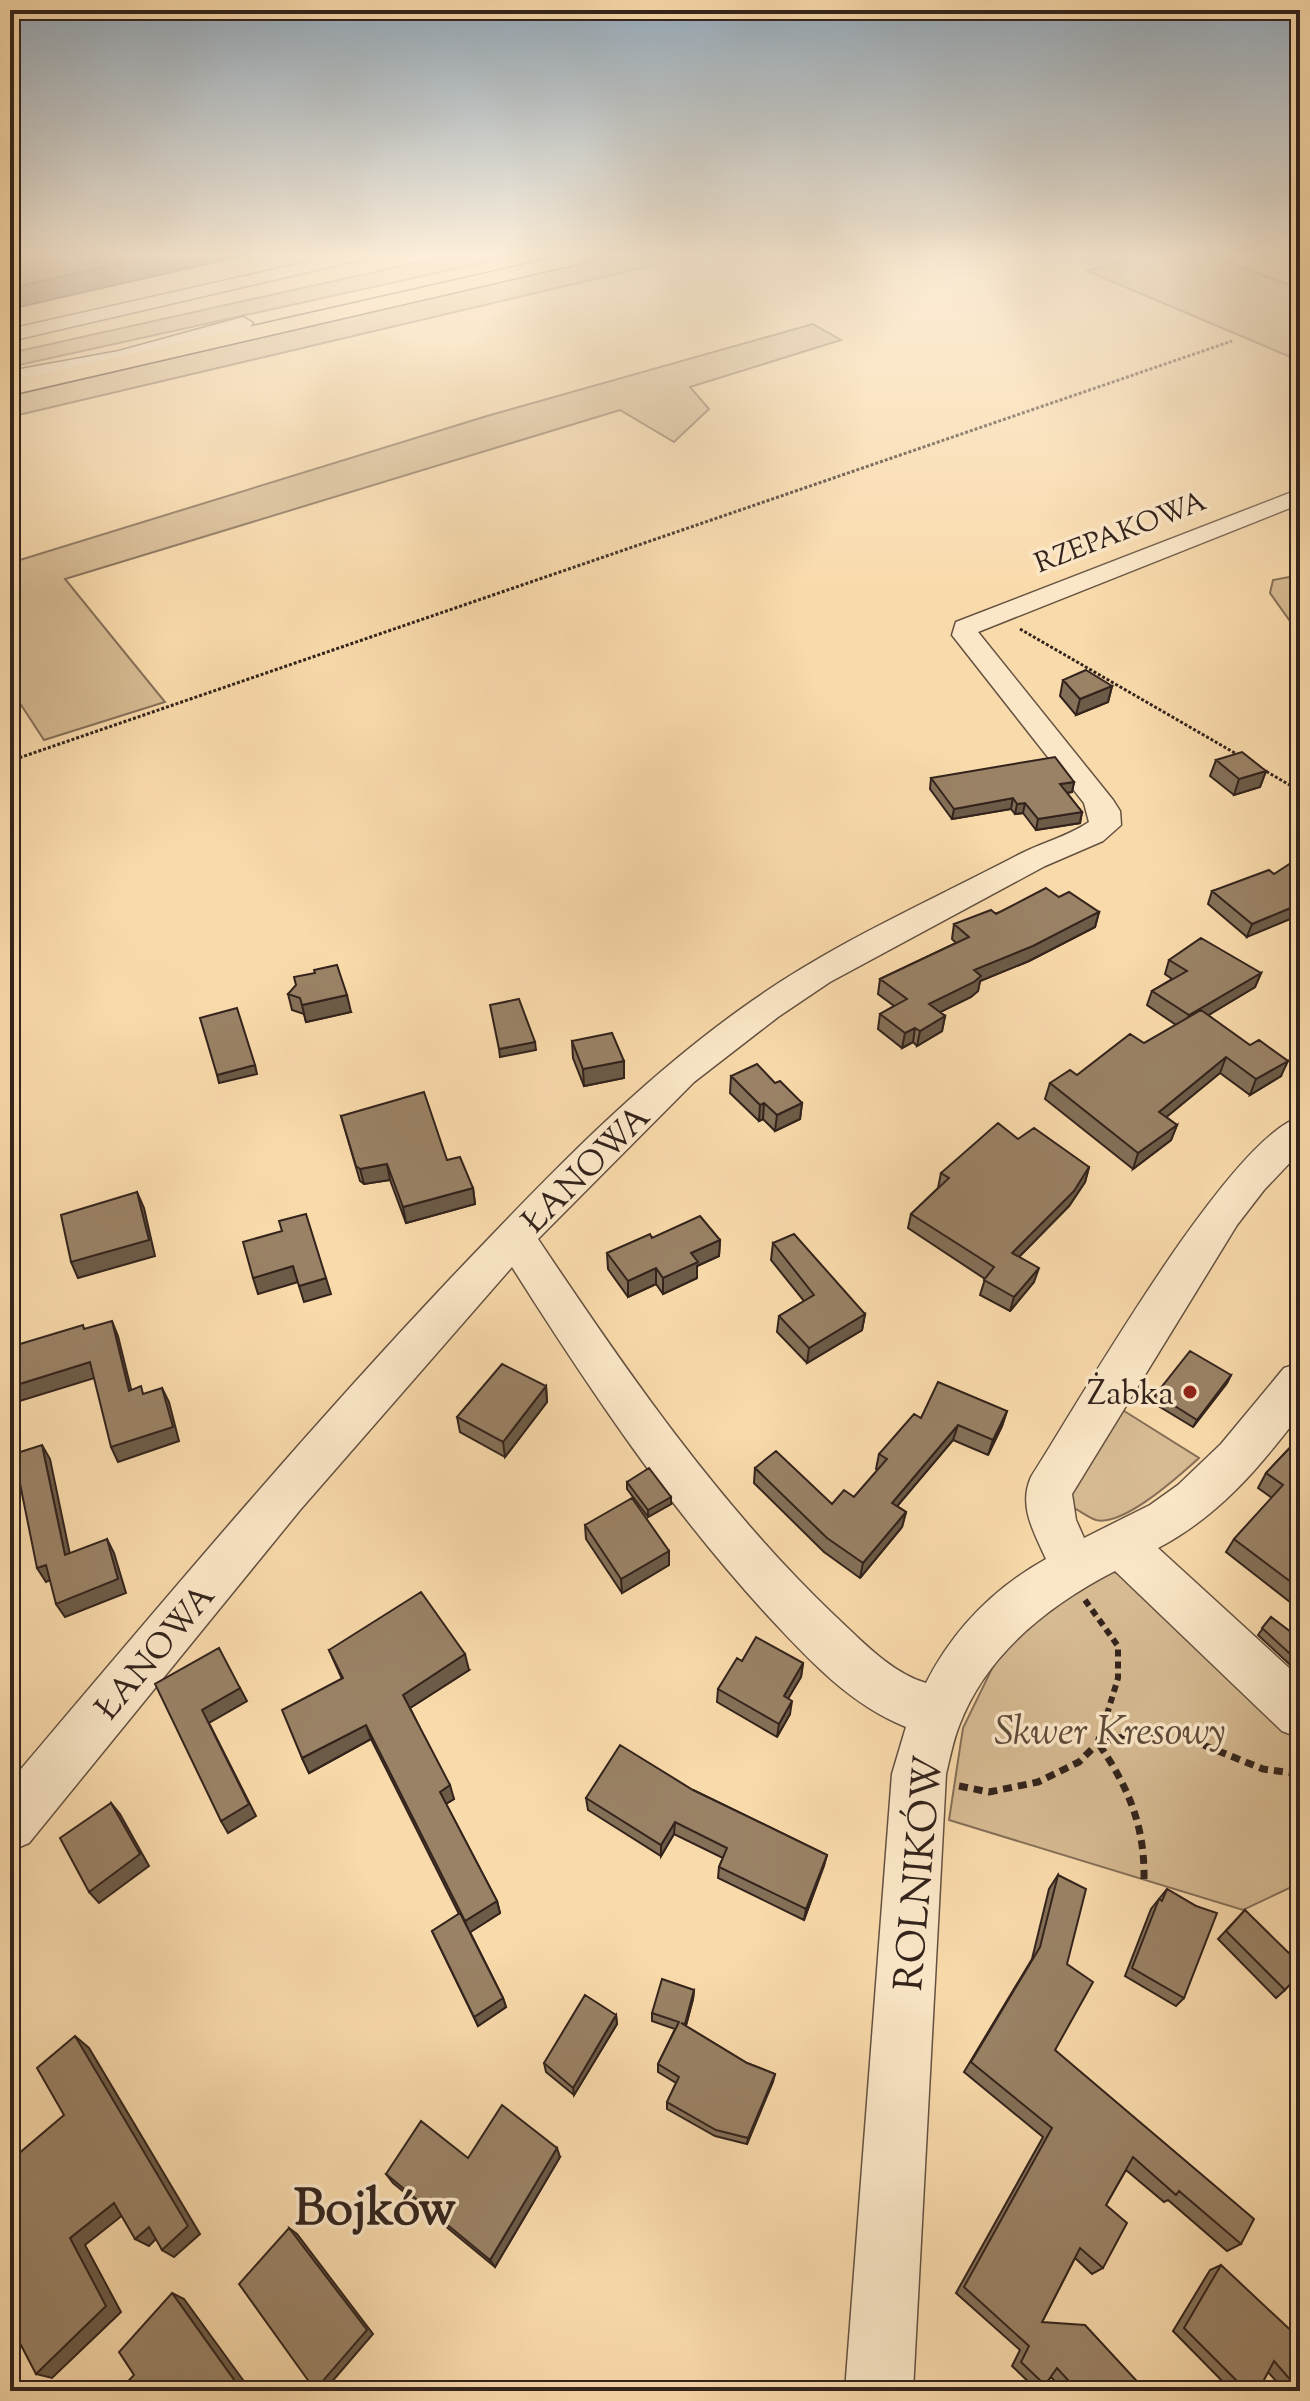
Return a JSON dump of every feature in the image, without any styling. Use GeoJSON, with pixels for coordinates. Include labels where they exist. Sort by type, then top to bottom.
{"type":"FeatureCollection","features":[{"type":"Feature","properties":{"kind":"highway"},"geometry":{"type":"LineString","coordinates":[[10,377],[58,367]]}},
{"type":"Feature","properties":{"kind":"highway"},"geometry":{"type":"LineString","coordinates":[[10,388],[92,367]]}},
{"type":"Feature","properties":{"kind":"street"},"geometry":{"type":"LineString","coordinates":[[10,377],[63,367]]}},
{"type":"Feature","properties":{"kind":"street"},"geometry":{"type":"LineString","coordinates":[[10,388],[83,367]]}},
{"type":"Feature","properties":{"kind":"street","name":"RZEPAKOWA"},"geometry":{"type":"LineString","coordinates":[[980,621],[1300,496]]}},
{"type":"Feature","properties":{"kind":"street","name":"ŁANOWA"},"geometry":{"type":"LineString","coordinates":[[10,1824],[283,1495],[515,1237],[681,1073],[765,1009],[874,942],[1105,825],[1104,811],[1098,800],[965,635],[980,621]]}},
{"type":"Feature","properties":{"kind":"street"},"geometry":{"type":"LineString","coordinates":[[1300,1131],[1259,1166],[1228,1206],[1154,1318],[1048,1492],[1052,1520],[1091,1569],[1300,1713]]}},
{"type":"Feature","properties":{"kind":"street"},"geometry":{"type":"LineString","coordinates":[[515,1237],[587,1349],[687,1487],[764,1579],[875,1684],[902,1701],[938,1712]]}},
{"type":"Feature","properties":{"kind":"street","name":"ROLNIKÓW"},"geometry":{"type":"LineString","coordinates":[[879,2391],[919,1774],[938,1712],[964,1666],[995,1624],[1035,1592],[1091,1569],[1196,1499],[1247,1446],[1300,1381]]}},
{"type":"Feature","properties":{"kind":"path"},"geometry":{"type":"LineString","coordinates":[[10,761],[1159,367]]}},
{"type":"Feature","properties":{"kind":"path"},"geometry":{"type":"LineString","coordinates":[[980,621],[1247,760]]}},
{"type":"Feature","properties":{"kind":"path"},"geometry":{"type":"LineString","coordinates":[[1260,768],[1300,791]]}},
{"type":"Feature","properties":{"kind":"path"},"geometry":{"type":"LineString","coordinates":[[954,1785],[989,1792],[1038,1782],[1079,1762],[1098,1743],[1118,1678],[1118,1646],[1091,1569]]}},
{"type":"Feature","properties":{"kind":"path"},"geometry":{"type":"LineString","coordinates":[[1098,1743],[1131,1735],[1176,1734],[1263,1769],[1300,1774]]}},
{"type":"Feature","properties":{"kind":"path"},"geometry":{"type":"LineString","coordinates":[[1098,1743],[1119,1770],[1136,1810],[1146,1845],[1144,1879]]}},
{"type":"Feature","properties":{"kind":"green space"},"geometry":{"type":"Polygon","coordinates":[[[134,367],[222,367],[10,417],[10,396],[134,367]]]}},
{"type":"Feature","properties":{"kind":"green space"},"geometry":{"type":"Polygon","coordinates":[[[660,367],[754,367],[690,387],[709,409],[674,442],[620,410],[65,579],[165,702],[44,740],[10,688],[10,563],[487,416],[660,367]]]}},
{"type":"Feature","properties":{"kind":"green space"},"geometry":{"type":"Polygon","coordinates":[[[1300,575],[1300,647],[1297,631],[1270,593],[1273,580],[1300,575]]]}},
{"type":"Feature","properties":{"kind":"green space"},"geometry":{"type":"Polygon","coordinates":[[[1121,1409],[1199,1458],[1135,1508],[1121,1516],[1096,1520],[1074,1508],[1070,1497],[1121,1409]]]}},
{"type":"Feature","properties":{"kind":"green space","name":"Skwer Kresowy"},"geometry":{"type":"Polygon","coordinates":[[[1110,1570],[1162,1594],[1300,1729],[1300,1883],[1243,1910],[949,1820],[963,1728],[1002,1648],[1054,1602],[1110,1570]]]}},
{"type":"Feature","properties":{"kind":"building"},"geometry":{"type":"Polygon","coordinates":[[[1086,670],[1112,686],[1080,699],[1063,680],[1086,670]]]}},
{"type":"Feature","properties":{"kind":"building"},"geometry":{"type":"Polygon","coordinates":[[[1242,752],[1266,771],[1239,779],[1216,760],[1242,752]]]}},
{"type":"Feature","properties":{"kind":"building"},"geometry":{"type":"Polygon","coordinates":[[[1055,757],[1074,782],[1060,784],[1082,812],[1038,819],[1025,803],[1017,804],[1013,798],[954,809],[931,778],[1055,757]]]}},
{"type":"Feature","properties":{"kind":"building"},"geometry":{"type":"Polygon","coordinates":[[[1300,857],[1300,904],[1252,924],[1212,891],[1269,870],[1274,874],[1300,857]]]}},
{"type":"Feature","properties":{"kind":"building"},"geometry":{"type":"Polygon","coordinates":[[[1046,888],[1059,897],[1069,892],[1099,912],[1033,946],[974,970],[981,976],[974,982],[929,1004],[945,1016],[920,1031],[915,1028],[905,1033],[880,1014],[907,999],[880,979],[969,937],[954,924],[991,910],[996,914],[1046,888]]]}},
{"type":"Feature","properties":{"kind":"building"},"geometry":{"type":"Polygon","coordinates":[[[1201,938],[1261,973],[1189,1015],[1152,991],[1187,971],[1169,960],[1201,938]]]}},
{"type":"Feature","properties":{"kind":"building"},"geometry":{"type":"Polygon","coordinates":[[[337,965],[347,995],[302,1005],[300,998],[288,994],[296,985],[294,977],[337,965]]]}},
{"type":"Feature","properties":{"kind":"building"},"geometry":{"type":"Polygon","coordinates":[[[519,999],[535,1042],[499,1049],[490,1005],[519,999]]]}},
{"type":"Feature","properties":{"kind":"building"},"geometry":{"type":"Polygon","coordinates":[[[237,1008],[255,1065],[217,1075],[200,1018],[237,1008]]]}},
{"type":"Feature","properties":{"kind":"building"},"geometry":{"type":"Polygon","coordinates":[[[1201,1010],[1250,1045],[1259,1040],[1288,1061],[1256,1079],[1226,1057],[1159,1112],[1177,1125],[1138,1153],[1050,1083],[1070,1070],[1077,1075],[1130,1034],[1144,1043],[1201,1010]]]}},
{"type":"Feature","properties":{"kind":"building"},"geometry":{"type":"Polygon","coordinates":[[[612,1033],[624,1061],[583,1069],[572,1041],[612,1033]]]}},
{"type":"Feature","properties":{"kind":"building"},"geometry":{"type":"Polygon","coordinates":[[[757,1064],[775,1083],[780,1081],[802,1103],[777,1115],[764,1103],[760,1105],[731,1076],[757,1064]]]}},
{"type":"Feature","properties":{"kind":"building"},"geometry":{"type":"Polygon","coordinates":[[[424,1092],[447,1160],[460,1157],[473,1188],[403,1207],[387,1164],[360,1169],[356,1166],[341,1116],[424,1092]]]}},
{"type":"Feature","properties":{"kind":"building"},"geometry":{"type":"Polygon","coordinates":[[[998,1123],[1018,1139],[1034,1128],[1089,1167],[1074,1191],[1012,1253],[1039,1268],[1014,1297],[984,1280],[994,1267],[911,1214],[949,1178],[941,1173],[998,1123]]]}},
{"type":"Feature","properties":{"kind":"building"},"geometry":{"type":"Polygon","coordinates":[[[137,1192],[149,1240],[71,1262],[61,1215],[137,1192]]]}},
{"type":"Feature","properties":{"kind":"building"},"geometry":{"type":"Polygon","coordinates":[[[306,1214],[326,1278],[299,1286],[293,1266],[253,1278],[243,1242],[282,1231],[279,1221],[306,1214]]]}},
{"type":"Feature","properties":{"kind":"building"},"geometry":{"type":"Polygon","coordinates":[[[700,1216],[720,1240],[691,1253],[698,1262],[663,1278],[656,1268],[628,1281],[607,1253],[650,1234],[652,1238],[700,1216]]]}},
{"type":"Feature","properties":{"kind":"building"},"geometry":{"type":"Polygon","coordinates":[[[794,1234],[865,1314],[809,1348],[779,1316],[814,1295],[773,1243],[794,1234]]]}},
{"type":"Feature","properties":{"kind":"building"},"geometry":{"type":"Polygon","coordinates":[[[112,1321],[129,1391],[141,1386],[143,1394],[162,1388],[173,1427],[111,1447],[90,1362],[10,1387],[10,1347],[83,1325],[84,1329],[112,1321]]]}},
{"type":"Feature","properties":{"kind":"building","name":"Żabka"},"geometry":{"type":"Polygon","coordinates":[[[1190,1351],[1231,1375],[1197,1420],[1156,1394],[1190,1351]]]}},
{"type":"Feature","properties":{"kind":"building"},"geometry":{"type":"Polygon","coordinates":[[[502,1364],[546,1386],[503,1442],[457,1417],[502,1364]]]}},
{"type":"Feature","properties":{"kind":"building"},"geometry":{"type":"Polygon","coordinates":[[[938,1382],[1007,1411],[993,1440],[958,1425],[892,1503],[906,1512],[863,1563],[827,1538],[755,1468],[776,1451],[832,1504],[844,1490],[854,1497],[887,1459],[879,1454],[914,1414],[921,1418],[938,1382]]]}},
{"type":"Feature","properties":{"kind":"building"},"geometry":{"type":"Polygon","coordinates":[[[1300,1437],[1300,1566],[1292,1573],[1299,1588],[1234,1539],[1283,1485],[1266,1473],[1300,1437]]]}},
{"type":"Feature","properties":{"kind":"building"},"geometry":{"type":"Polygon","coordinates":[[[42,1445],[65,1555],[107,1539],[118,1579],[56,1604],[46,1565],[37,1568],[14,1454],[42,1445]]]}},
{"type":"Feature","properties":{"kind":"building"},"geometry":{"type":"Polygon","coordinates":[[[649,1468],[671,1497],[648,1510],[627,1482],[649,1468]]]}},
{"type":"Feature","properties":{"kind":"building"},"geometry":{"type":"Polygon","coordinates":[[[632,1498],[669,1551],[621,1579],[585,1525],[632,1498]]]}},
{"type":"Feature","properties":{"kind":"building"},"geometry":{"type":"Polygon","coordinates":[[[421,1592],[465,1654],[403,1695],[450,1785],[440,1792],[497,1901],[465,1921],[366,1725],[302,1758],[282,1710],[343,1678],[329,1650],[421,1592]]]}},
{"type":"Feature","properties":{"kind":"building"},"geometry":{"type":"Polygon","coordinates":[[[1271,1617],[1300,1639],[1300,1663],[1262,1628],[1271,1617]]]}},
{"type":"Feature","properties":{"kind":"building"},"geometry":{"type":"Polygon","coordinates":[[[756,1637],[803,1663],[784,1696],[792,1701],[779,1724],[718,1689],[737,1658],[742,1661],[756,1637]]]}},
{"type":"Feature","properties":{"kind":"building"},"geometry":{"type":"Polygon","coordinates":[[[219,1648],[240,1688],[202,1710],[249,1804],[221,1821],[155,1684],[219,1648]]]}},
{"type":"Feature","properties":{"kind":"building"},"geometry":{"type":"Polygon","coordinates":[[[620,1745],[693,1790],[827,1855],[806,1909],[719,1867],[727,1848],[675,1822],[661,1845],[586,1798],[620,1745]]]}},
{"type":"Feature","properties":{"kind":"building"},"geometry":{"type":"Polygon","coordinates":[[[111,1803],[140,1854],[89,1892],[60,1838],[111,1803]]]}},
{"type":"Feature","properties":{"kind":"building"},"geometry":{"type":"Polygon","coordinates":[[[1058,1875],[1086,1889],[1067,1964],[1093,1982],[1055,2050],[1254,2219],[1241,2244],[1179,2191],[1176,2195],[1133,2157],[1106,2205],[1127,2223],[1103,2268],[1080,2248],[1042,2322],[1085,2325],[1146,2391],[1078,2391],[1057,2368],[1045,2385],[1021,2362],[1029,2346],[964,2287],[1052,2128],[971,2062],[1040,1947],[1058,1875]]]}},
{"type":"Feature","properties":{"kind":"building"},"geometry":{"type":"Polygon","coordinates":[[[1167,1889],[1196,1906],[1217,1913],[1184,1998],[1132,1968],[1159,1899],[1162,1901],[1167,1889]]]}},
{"type":"Feature","properties":{"kind":"building"},"geometry":{"type":"Polygon","coordinates":[[[1245,1910],[1300,1964],[1300,1973],[1285,1990],[1226,1931],[1245,1910]]]}},
{"type":"Feature","properties":{"kind":"building"},"geometry":{"type":"Polygon","coordinates":[[[460,1913],[503,1998],[474,2017],[432,1931],[460,1913]]]}},
{"type":"Feature","properties":{"kind":"building"},"geometry":{"type":"Polygon","coordinates":[[[662,1979],[694,1990],[685,2024],[681,2023],[747,2063],[775,2074],[748,2138],[716,2130],[667,2102],[679,2077],[658,2064],[679,2022],[652,2013],[662,1979]]]}},
{"type":"Feature","properties":{"kind":"building"},"geometry":{"type":"Polygon","coordinates":[[[585,1995],[616,2015],[573,2088],[544,2063],[585,1995]]]}},
{"type":"Feature","properties":{"kind":"building"},"geometry":{"type":"Polygon","coordinates":[[[75,2036],[188,2226],[162,2250],[149,2227],[135,2239],[114,2203],[70,2238],[106,2306],[36,2374],[10,2324],[10,2161],[64,2115],[37,2068],[75,2036]]]}},
{"type":"Feature","properties":{"kind":"building"},"geometry":{"type":"Polygon","coordinates":[[[502,2105],[557,2148],[490,2260],[386,2174],[421,2121],[468,2158],[502,2105]]]}},
{"type":"Feature","properties":{"kind":"building"},"geometry":{"type":"Polygon","coordinates":[[[289,2228],[367,2330],[315,2390],[239,2284],[289,2228]]]}},
{"type":"Feature","properties":{"kind":"building"},"geometry":{"type":"Polygon","coordinates":[[[1221,2265],[1300,2339],[1300,2391],[1274,2361],[1258,2391],[1247,2391],[1184,2328],[1221,2265]]]}},
{"type":"Feature","properties":{"kind":"building"},"geometry":{"type":"Polygon","coordinates":[[[172,2293],[242,2391],[119,2391],[134,2375],[119,2352],[172,2293]]]}},
{"type":"Feature","properties":{"kind":"building"},"geometry":{"type":"Polygon","coordinates":[[[626,2384],[635,2391],[621,2391],[626,2384]]]}},
{"type":"Feature","properties":{"kind":"place","name":"Żabka"},"geometry":{"type":"Point","coordinates":[1190,1392]}},
{"type":"Feature","properties":{"kind":"district","name":"Bojków"},"geometry":{"type":"Point","coordinates":[375,2206]}}]}
